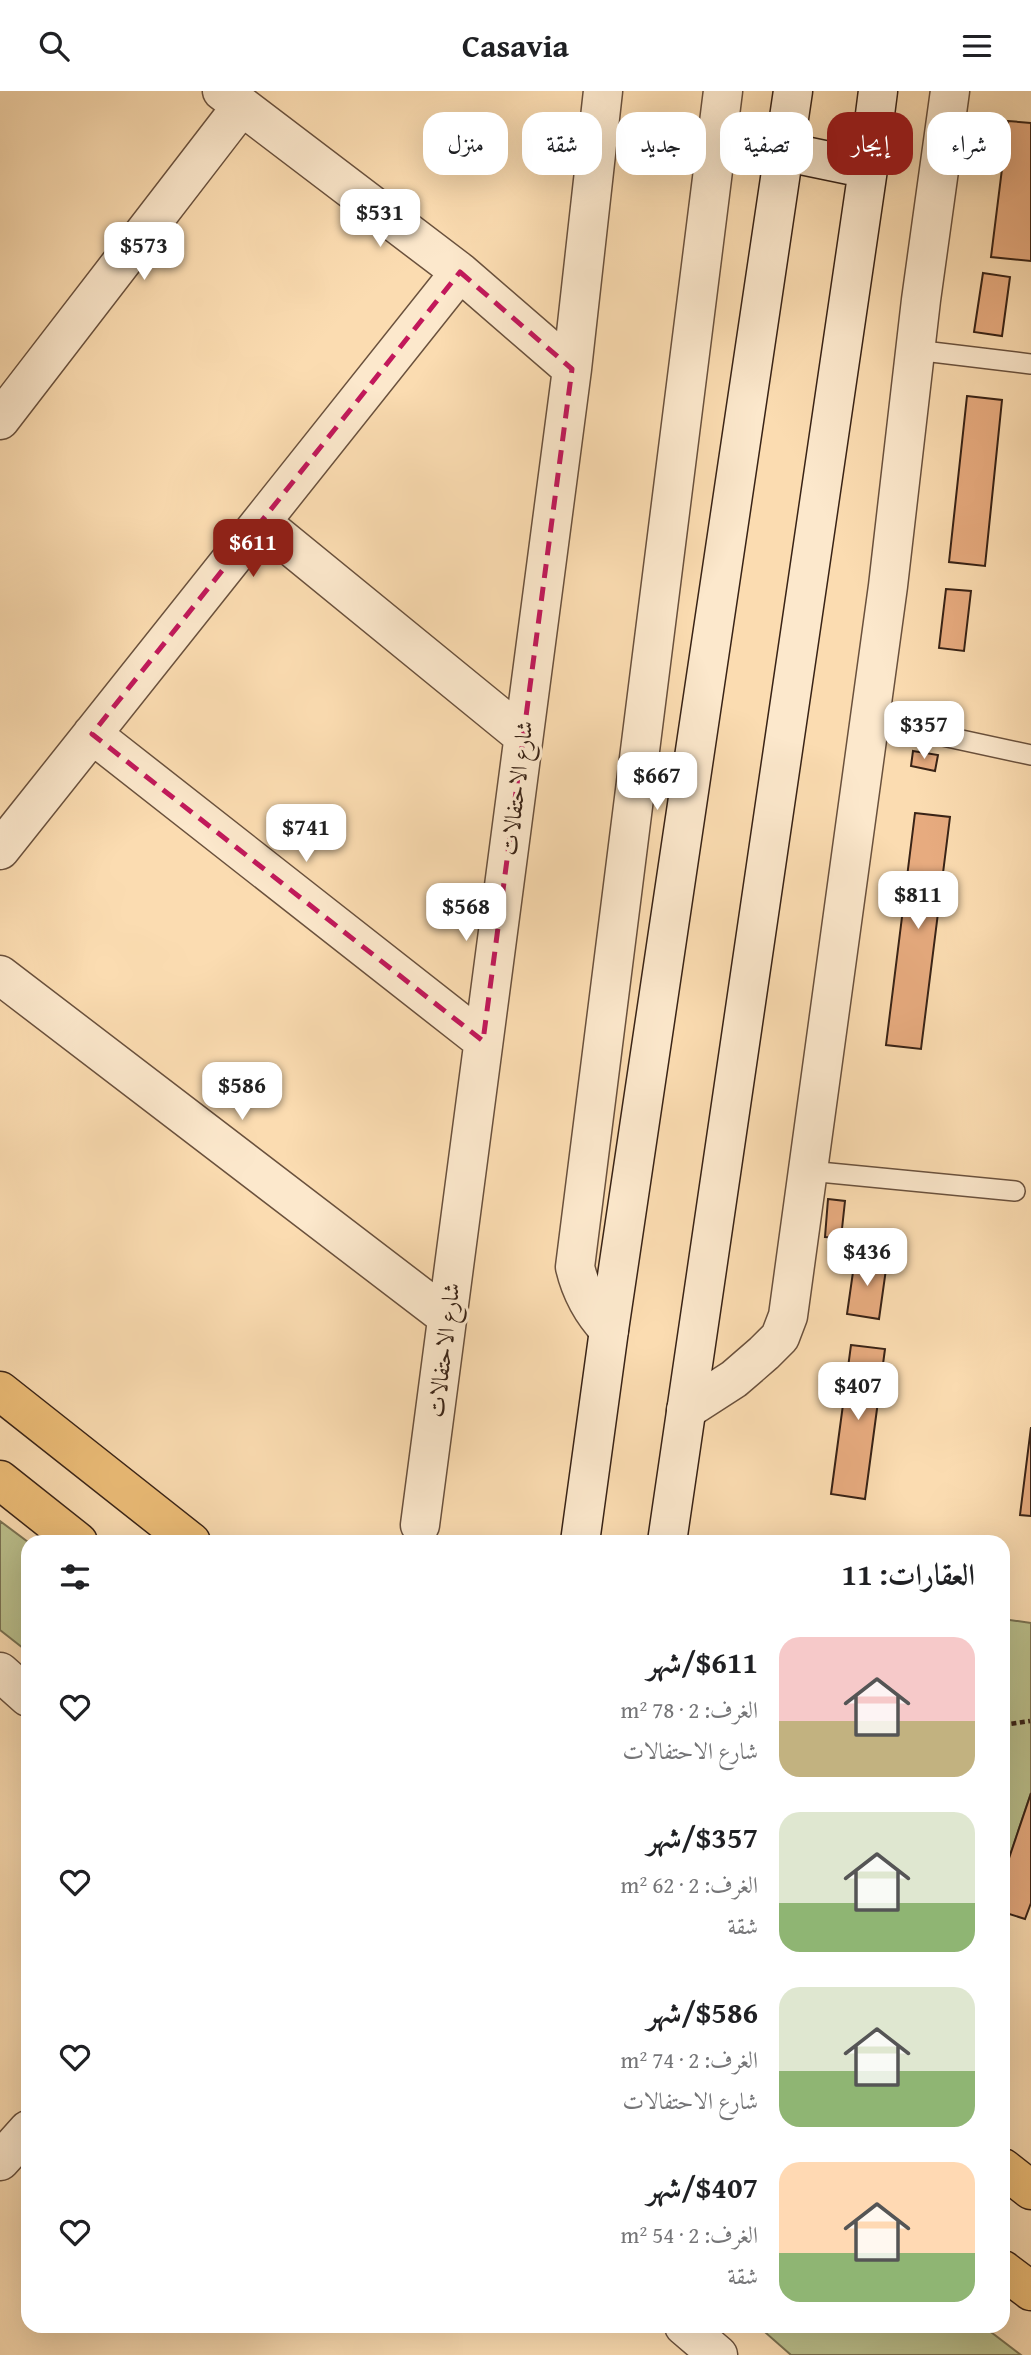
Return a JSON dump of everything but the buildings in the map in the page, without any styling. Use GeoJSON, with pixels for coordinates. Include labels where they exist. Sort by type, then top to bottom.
{"type":"FeatureCollection","features":[{"type":"Feature","properties":{"kind":"main road"},"geometry":{"type":"LineString","coordinates":[[0,1391],[182,1535]]}},
{"type":"Feature","properties":{"kind":"main road"},"geometry":{"type":"LineString","coordinates":[[0,1480],[69,1535]]}},
{"type":"Feature","properties":{"kind":"main road"},"geometry":{"type":"LineString","coordinates":[[1010,2174],[1031,2190]]}},
{"type":"Feature","properties":{"kind":"main road"},"geometry":{"type":"LineString","coordinates":[[1010,2275],[1031,2291]]}},
{"type":"Feature","properties":{"kind":"street","name":"شارع الاحتفالات"},"geometry":{"type":"LineString","coordinates":[[420,1525],[572,369],[603,91]]}},
{"type":"Feature","properties":{"kind":"street"},"geometry":{"type":"LineString","coordinates":[[609,1331],[596,1317],[581,1291],[575,1267],[723,91]]}},
{"type":"Feature","properties":{"kind":"street"},"geometry":{"type":"LineString","coordinates":[[791,112],[793,91]]}},
{"type":"Feature","properties":{"kind":"street"},"geometry":{"type":"LineString","coordinates":[[876,112],[878,91]]}},
{"type":"Feature","properties":{"kind":"street"},"geometry":{"type":"LineString","coordinates":[[686,1410],[734,1379],[780,1338],[788,1316],[888,586],[915,350],[950,91]]}},
{"type":"Feature","properties":{"kind":"street"},"geometry":{"type":"LineString","coordinates":[[0,420],[231,99],[460,272],[572,369]]}},
{"type":"Feature","properties":{"kind":"street"},"geometry":{"type":"LineString","coordinates":[[581,1535],[609,1331],[783,175]]}},
{"type":"Feature","properties":{"kind":"street"},"geometry":{"type":"LineString","coordinates":[[668,1535],[868,175]]}},
{"type":"Feature","properties":{"kind":"street"},"geometry":{"type":"LineString","coordinates":[[0,850],[460,272]]}},
{"type":"Feature","properties":{"kind":"street"},"geometry":{"type":"LineString","coordinates":[[261,522],[523,736]]}},
{"type":"Feature","properties":{"kind":"street"},"geometry":{"type":"LineString","coordinates":[[92,734],[483,1041]]}},
{"type":"Feature","properties":{"kind":"street"},"geometry":{"type":"LineString","coordinates":[[0,975],[447,1317]]}},
{"type":"Feature","properties":{"kind":"street"},"geometry":{"type":"LineString","coordinates":[[0,2161],[21,2138]]}},
{"type":"Feature","properties":{"kind":"street"},"geometry":{"type":"LineString","coordinates":[[692,2333],[718,2355]]}},
{"type":"Feature","properties":{"kind":"lane"},"geometry":{"type":"LineString","coordinates":[[915,350],[1031,364]]}},
{"type":"Feature","properties":{"kind":"lane"},"geometry":{"type":"LineString","coordinates":[[869,720],[1031,755]]}},
{"type":"Feature","properties":{"kind":"lane"},"geometry":{"type":"LineString","coordinates":[[809,1171],[1014,1191]]}},
{"type":"Feature","properties":{"kind":"path"},"geometry":{"type":"LineString","coordinates":[[1010,1724],[1030,1721]]}},
{"type":"Feature","properties":{"kind":"highlighted area"},"geometry":{"type":"Polygon","coordinates":[[[460,272],[572,369],[483,1041],[92,734],[460,272]]]}},
{"type":"Feature","properties":{"kind":"green space"},"geometry":{"type":"Polygon","coordinates":[[[0,1521],[21,1537],[21,1646],[0,1630],[0,1521]]]}},
{"type":"Feature","properties":{"kind":"green space"},"geometry":{"type":"Polygon","coordinates":[[[1010,1620],[1031,1623],[1031,1793],[1010,1855],[1010,1620]]]}},
{"type":"Feature","properties":{"kind":"green space"},"geometry":{"type":"Polygon","coordinates":[[[766,2333],[992,2333],[1021,2355],[791,2355],[766,2333]]]}}]}
